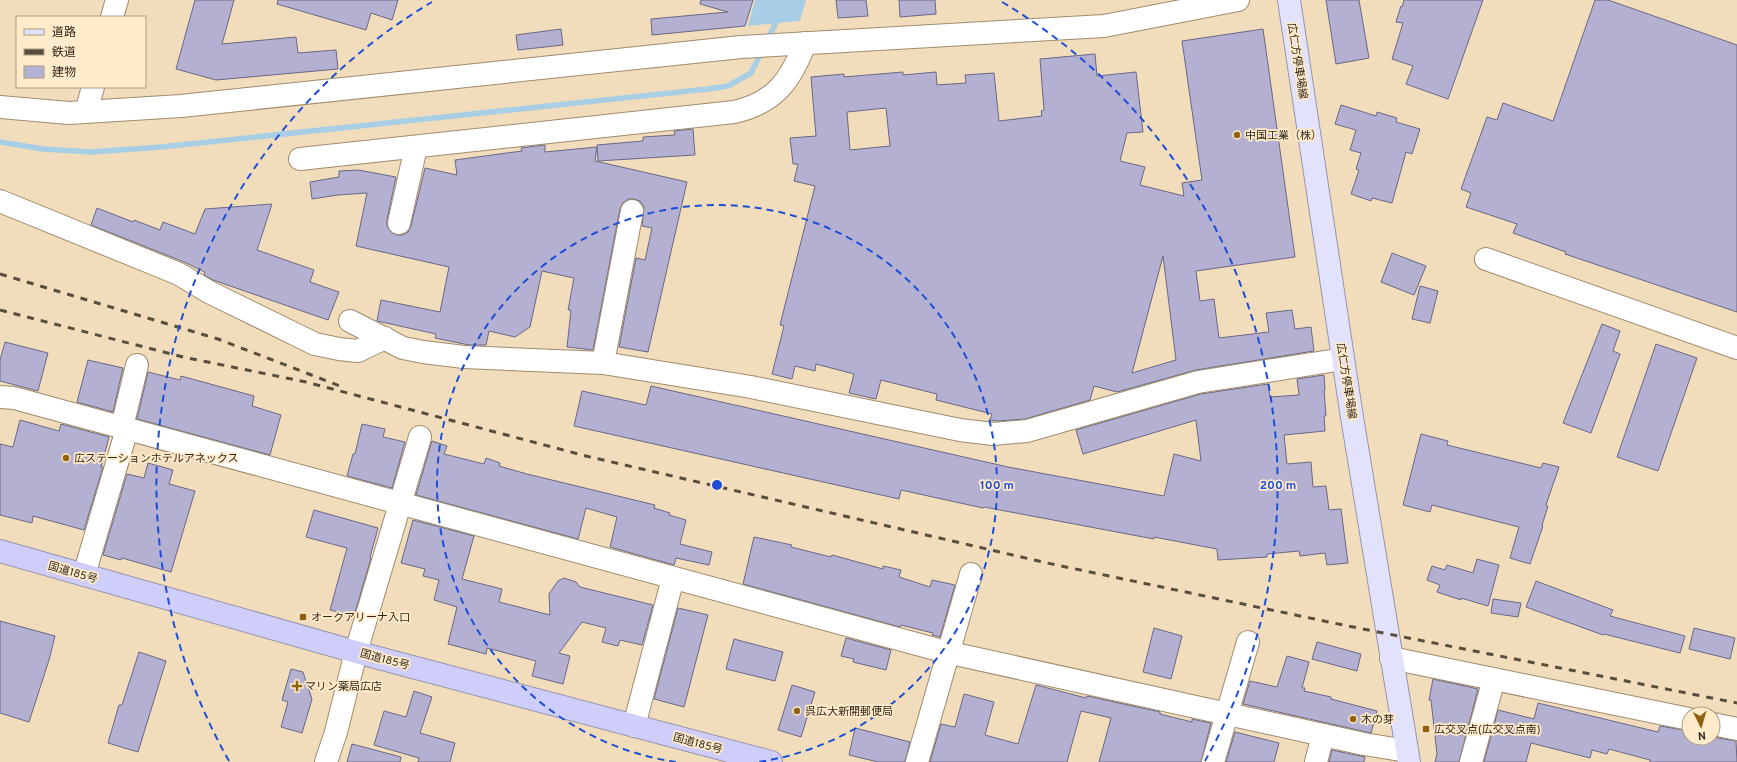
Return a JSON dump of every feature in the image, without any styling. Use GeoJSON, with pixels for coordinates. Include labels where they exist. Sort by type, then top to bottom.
{"type":"FeatureCollection","features":[{"type":"Feature","properties":{"kind":"highway","name":"国道185号"},"geometry":{"type":"LineString","coordinates":[[0,552],[356,652],[771,762]]}},
{"type":"Feature","properties":{"kind":"main road","name":"広仁方停車場線"},"geometry":{"type":"LineString","coordinates":[[1289,0],[1343,359],[1408,756]]}},
{"type":"Feature","properties":{"kind":"street"},"geometry":{"type":"LineString","coordinates":[[112,16],[117,0]]}},
{"type":"Feature","properties":{"kind":"street"},"geometry":{"type":"LineString","coordinates":[[0,107],[62,112],[86,112],[181,106],[741,47],[1104,26],[1238,0]]}},
{"type":"Feature","properties":{"kind":"street"},"geometry":{"type":"LineString","coordinates":[[300,159],[734,112],[749,108],[781,88],[797,65],[798,43]]}},
{"type":"Feature","properties":{"kind":"street"},"geometry":{"type":"LineString","coordinates":[[86,112],[93,88]]}},
{"type":"Feature","properties":{"kind":"street"},"geometry":{"type":"LineString","coordinates":[[399,223],[416,147]]}},
{"type":"Feature","properties":{"kind":"street"},"geometry":{"type":"LineString","coordinates":[[0,201],[179,274],[209,292],[315,344],[358,351],[384,338]]}},
{"type":"Feature","properties":{"kind":"street"},"geometry":{"type":"LineString","coordinates":[[603,363],[632,211]]}},
{"type":"Feature","properties":{"kind":"street"},"geometry":{"type":"LineString","coordinates":[[1486,259],[1737,348]]}},
{"type":"Feature","properties":{"kind":"street"},"geometry":{"type":"LineString","coordinates":[[350,321],[403,348],[464,357],[603,363],[751,387],[960,430],[993,434],[1027,431],[1198,382],[1343,359]]}},
{"type":"Feature","properties":{"kind":"street"},"geometry":{"type":"LineString","coordinates":[[84,575],[125,428],[137,365]]}},
{"type":"Feature","properties":{"kind":"street"},"geometry":{"type":"LineString","coordinates":[[0,397],[14,398],[948,652],[1364,744],[1408,756]]}},
{"type":"Feature","properties":{"kind":"street"},"geometry":{"type":"LineString","coordinates":[[326,762],[336,732],[356,652],[420,437]]}},
{"type":"Feature","properties":{"kind":"street"},"geometry":{"type":"LineString","coordinates":[[917,762],[971,574]]}},
{"type":"Feature","properties":{"kind":"street"},"geometry":{"type":"LineString","coordinates":[[634,726],[673,578]]}},
{"type":"Feature","properties":{"kind":"street"},"geometry":{"type":"LineString","coordinates":[[1213,762],[1248,642]]}},
{"type":"Feature","properties":{"kind":"street"},"geometry":{"type":"LineString","coordinates":[[1391,658],[1681,717]]}},
{"type":"Feature","properties":{"kind":"street"},"geometry":{"type":"LineString","coordinates":[[1471,762],[1494,679]]}},
{"type":"Feature","properties":{"kind":"street"},"geometry":{"type":"LineString","coordinates":[[1721,726],[1737,729]]}},
{"type":"Feature","properties":{"kind":"street"},"geometry":{"type":"LineString","coordinates":[[1316,762],[1323,735]]}},
{"type":"Feature","properties":{"kind":"water"},"geometry":{"type":"Polygon","coordinates":[[[755,0],[806,0],[800,21],[748,26],[755,0]]]}},
{"type":"Feature","properties":{"kind":"pier"},"geometry":{"type":"Polygon","coordinates":[[[800,21],[799,23],[747,28],[748,26],[800,21]]]}},
{"type":"Feature","properties":{"kind":"building"},"geometry":{"type":"Polygon","coordinates":[[[195,0],[234,0],[222,44],[296,37],[298,53],[336,50],[338,69],[216,80],[176,69],[195,0]]]}},
{"type":"Feature","properties":{"kind":"building"},"geometry":{"type":"Polygon","coordinates":[[[278,0],[398,0],[392,20],[371,13],[366,30],[277,4],[278,0]]]}},
{"type":"Feature","properties":{"kind":"building"},"geometry":{"type":"Polygon","coordinates":[[[701,0],[753,0],[745,26],[652,35],[651,19],[728,12],[700,4],[701,0]]]}},
{"type":"Feature","properties":{"kind":"building"},"geometry":{"type":"Polygon","coordinates":[[[836,0],[866,0],[868,16],[838,18],[836,0]]]}},
{"type":"Feature","properties":{"kind":"building"},"geometry":{"type":"Polygon","coordinates":[[[899,0],[935,0],[936,14],[900,17],[899,0]]]}},
{"type":"Feature","properties":{"kind":"building"},"geometry":{"type":"Polygon","coordinates":[[[1326,0],[1359,0],[1369,58],[1336,64],[1326,0]]]}},
{"type":"Feature","properties":{"kind":"building"},"geometry":{"type":"Polygon","coordinates":[[[1404,0],[1483,0],[1448,99],[1406,84],[1413,66],[1392,59],[1403,23],[1396,22],[1404,0]]]}},
{"type":"Feature","properties":{"kind":"building"},"geometry":{"type":"Polygon","coordinates":[[[1595,0],[1608,0],[1737,45],[1737,312],[1565,254],[1566,252],[1513,233],[1517,224],[1466,207],[1471,193],[1461,189],[1487,117],[1497,120],[1503,103],[1553,121],[1595,0]]]}},
{"type":"Feature","properties":{"kind":"building"},"geometry":{"type":"Polygon","coordinates":[[[561,29],[563,45],[518,50],[516,35],[561,29]]]}},
{"type":"Feature","properties":{"kind":"building"},"geometry":{"type":"Polygon","coordinates":[[[1263,29],[1295,257],[1196,271],[1200,301],[1214,299],[1219,338],[1269,332],[1266,313],[1292,310],[1295,329],[1311,327],[1314,351],[1196,370],[1117,392],[1094,386],[1090,400],[1025,419],[997,421],[990,420],[992,414],[936,400],[937,394],[881,380],[876,399],[849,393],[854,374],[816,364],[815,371],[795,366],[792,379],[772,374],[784,326],[780,325],[815,186],[794,181],[798,164],[793,164],[790,138],[816,136],[811,77],[844,74],[844,77],[903,72],[903,75],[936,72],[937,85],[966,83],[965,75],[994,73],[999,121],[1042,116],[1041,111],[1044,110],[1040,59],[1095,54],[1097,76],[1136,72],[1143,132],[1127,133],[1120,161],[1145,167],[1140,185],[1184,196],[1182,183],[1202,180],[1182,41],[1263,29]],[[886,108],[847,112],[850,150],[890,146],[886,108]],[[1163,256],[1132,373],[1176,360],[1163,256]]]}},
{"type":"Feature","properties":{"kind":"building"},"geometry":{"type":"Polygon","coordinates":[[[1341,105],[1376,116],[1377,112],[1397,118],[1396,122],[1420,129],[1412,154],[1406,152],[1392,203],[1372,198],[1371,201],[1351,194],[1359,170],[1356,169],[1361,153],[1350,150],[1356,130],[1335,124],[1341,105]]]}},
{"type":"Feature","properties":{"kind":"building"},"geometry":{"type":"Polygon","coordinates":[[[693,129],[695,155],[598,161],[597,145],[643,141],[643,137],[675,135],[674,131],[693,129]]]}},
{"type":"Feature","properties":{"kind":"building"},"geometry":{"type":"Polygon","coordinates":[[[545,145],[545,152],[597,147],[595,161],[687,182],[648,352],[619,347],[636,258],[645,260],[652,228],[642,226],[644,207],[640,201],[634,199],[628,199],[623,203],[620,209],[593,350],[567,347],[571,310],[568,310],[574,278],[542,271],[530,327],[515,337],[489,331],[486,345],[469,345],[435,338],[436,334],[377,321],[381,300],[440,312],[449,267],[356,246],[367,193],[312,199],[310,182],[339,177],[339,171],[358,170],[396,177],[387,226],[391,232],[397,235],[402,235],[408,232],[411,226],[425,168],[457,175],[455,160],[522,151],[521,148],[545,145]]]}},
{"type":"Feature","properties":{"kind":"building"},"geometry":{"type":"Polygon","coordinates":[[[272,204],[257,250],[314,270],[310,282],[339,292],[328,320],[213,280],[204,275],[205,272],[184,262],[91,225],[97,208],[133,222],[134,220],[160,230],[163,222],[195,234],[205,209],[272,204]]]}},
{"type":"Feature","properties":{"kind":"building"},"geometry":{"type":"Polygon","coordinates":[[[1392,253],[1426,266],[1414,295],[1381,282],[1392,253]]]}},
{"type":"Feature","properties":{"kind":"building"},"geometry":{"type":"Polygon","coordinates":[[[1420,286],[1438,291],[1430,323],[1412,319],[1420,286]]]}},
{"type":"Feature","properties":{"kind":"building"},"geometry":{"type":"Polygon","coordinates":[[[1602,324],[1620,331],[1613,351],[1620,354],[1591,433],[1563,423],[1602,324]]]}},
{"type":"Feature","properties":{"kind":"building"},"geometry":{"type":"Polygon","coordinates":[[[5,342],[48,353],[38,391],[0,381],[0,360],[5,342]]]}},
{"type":"Feature","properties":{"kind":"building"},"geometry":{"type":"Polygon","coordinates":[[[1656,344],[1697,358],[1658,471],[1617,457],[1656,344]]]}},
{"type":"Feature","properties":{"kind":"building"},"geometry":{"type":"Polygon","coordinates":[[[88,360],[123,368],[113,412],[77,402],[88,360]]]}},
{"type":"Feature","properties":{"kind":"building"},"geometry":{"type":"Polygon","coordinates":[[[148,372],[180,380],[181,376],[254,396],[252,406],[281,415],[270,455],[137,419],[148,372]]]}},
{"type":"Feature","properties":{"kind":"building"},"geometry":{"type":"Polygon","coordinates":[[[1324,375],[1326,416],[1324,416],[1325,431],[1284,435],[1287,464],[1311,462],[1313,487],[1326,486],[1329,510],[1341,509],[1348,563],[1327,565],[1325,553],[1300,556],[1299,551],[1267,554],[1267,557],[1218,560],[1217,549],[983,508],[901,490],[899,499],[574,426],[582,391],[646,405],[651,386],[1008,467],[1164,496],[1174,454],[1201,461],[1196,420],[1083,454],[1076,430],[1201,394],[1268,384],[1270,397],[1299,395],[1297,379],[1324,375]]]}},
{"type":"Feature","properties":{"kind":"building"},"geometry":{"type":"Polygon","coordinates":[[[20,420],[59,431],[61,424],[109,437],[101,467],[103,467],[84,530],[33,516],[32,523],[0,515],[0,444],[13,447],[20,420]]]}},
{"type":"Feature","properties":{"kind":"building"},"geometry":{"type":"Polygon","coordinates":[[[362,424],[385,429],[383,437],[405,442],[392,488],[347,476],[353,454],[355,454],[362,424]]]}},
{"type":"Feature","properties":{"kind":"building"},"geometry":{"type":"Polygon","coordinates":[[[1421,434],[1448,441],[1447,445],[1541,468],[1543,463],[1559,467],[1546,505],[1548,506],[1542,525],[1543,526],[1530,564],[1510,558],[1519,527],[1432,505],[1430,512],[1403,505],[1421,434]]]}},
{"type":"Feature","properties":{"kind":"building"},"geometry":{"type":"Polygon","coordinates":[[[432,441],[447,446],[444,454],[484,464],[486,458],[500,463],[499,466],[527,474],[655,505],[654,508],[670,513],[669,515],[686,520],[680,544],[712,552],[709,565],[676,558],[674,565],[610,547],[617,517],[586,508],[578,539],[416,495],[432,441]]]}},
{"type":"Feature","properties":{"kind":"building"},"geometry":{"type":"Polygon","coordinates":[[[148,463],[173,470],[169,484],[195,491],[171,572],[122,558],[121,560],[103,555],[127,474],[144,478],[148,463]]]}},
{"type":"Feature","properties":{"kind":"building"},"geometry":{"type":"Polygon","coordinates":[[[314,510],[378,528],[354,616],[330,610],[347,548],[306,537],[314,510]]]}},
{"type":"Feature","properties":{"kind":"building"},"geometry":{"type":"Polygon","coordinates":[[[413,520],[474,536],[462,579],[502,589],[499,602],[550,615],[549,594],[558,581],[564,578],[576,582],[580,587],[653,605],[642,645],[620,640],[618,646],[602,642],[606,628],[582,622],[559,653],[570,656],[563,684],[532,676],[536,661],[487,648],[486,654],[448,644],[457,607],[434,600],[439,580],[423,576],[425,569],[401,563],[413,520]]]}},
{"type":"Feature","properties":{"kind":"building"},"geometry":{"type":"Polygon","coordinates":[[[754,537],[792,545],[791,547],[831,557],[832,555],[883,569],[883,566],[901,570],[899,577],[930,587],[932,580],[955,585],[940,637],[932,635],[933,633],[901,625],[900,627],[743,584],[754,537]]]}},
{"type":"Feature","properties":{"kind":"building"},"geometry":{"type":"Polygon","coordinates":[[[1477,559],[1499,565],[1488,606],[1461,598],[1461,600],[1437,592],[1440,585],[1427,580],[1432,566],[1445,570],[1447,565],[1473,573],[1477,559]]]}},
{"type":"Feature","properties":{"kind":"building"},"geometry":{"type":"Polygon","coordinates":[[[1536,581],[1613,610],[1610,616],[1685,636],[1680,653],[1604,634],[1603,635],[1526,607],[1536,581]]]}},
{"type":"Feature","properties":{"kind":"building"},"geometry":{"type":"Polygon","coordinates":[[[1493,599],[1521,603],[1518,617],[1491,613],[1493,599]]]}},
{"type":"Feature","properties":{"kind":"building"},"geometry":{"type":"Polygon","coordinates":[[[678,608],[708,615],[684,707],[654,699],[678,608]]]}},
{"type":"Feature","properties":{"kind":"building"},"geometry":{"type":"Polygon","coordinates":[[[0,621],[55,636],[49,660],[29,722],[0,713],[0,621]]]}},
{"type":"Feature","properties":{"kind":"building"},"geometry":{"type":"Polygon","coordinates":[[[1154,628],[1182,636],[1171,679],[1143,672],[1154,628]]]}},
{"type":"Feature","properties":{"kind":"building"},"geometry":{"type":"Polygon","coordinates":[[[1694,628],[1735,638],[1730,659],[1689,649],[1694,628]]]}},
{"type":"Feature","properties":{"kind":"building"},"geometry":{"type":"Polygon","coordinates":[[[846,638],[891,650],[886,670],[853,662],[854,659],[841,656],[846,638]]]}},
{"type":"Feature","properties":{"kind":"building"},"geometry":{"type":"Polygon","coordinates":[[[734,639],[783,652],[775,681],[726,669],[734,639]]]}},
{"type":"Feature","properties":{"kind":"building"},"geometry":{"type":"Polygon","coordinates":[[[1317,642],[1361,654],[1357,671],[1312,659],[1317,642]]]}},
{"type":"Feature","properties":{"kind":"building"},"geometry":{"type":"Polygon","coordinates":[[[139,652],[166,661],[138,752],[108,743],[119,705],[122,705],[139,652]]]}},
{"type":"Feature","properties":{"kind":"building"},"geometry":{"type":"Polygon","coordinates":[[[1287,656],[1309,662],[1302,688],[1305,688],[1304,691],[1331,697],[1331,699],[1377,711],[1371,733],[1243,704],[1250,681],[1277,687],[1287,656]]]}},
{"type":"Feature","properties":{"kind":"building"},"geometry":{"type":"Polygon","coordinates":[[[291,669],[303,672],[312,699],[302,733],[281,727],[288,702],[282,700],[291,669]]]}},
{"type":"Feature","properties":{"kind":"building"},"geometry":{"type":"Polygon","coordinates":[[[1433,679],[1478,689],[1459,762],[1435,762],[1437,754],[1431,700],[1429,700],[1433,679]]]}},
{"type":"Feature","properties":{"kind":"building"},"geometry":{"type":"Polygon","coordinates":[[[792,685],[815,692],[801,737],[778,730],[792,685]]]}},
{"type":"Feature","properties":{"kind":"building"},"geometry":{"type":"Polygon","coordinates":[[[1036,685],[1086,698],[1087,696],[1160,712],[1160,714],[1192,722],[1192,719],[1211,723],[1201,762],[1099,762],[1111,718],[1081,711],[1067,762],[930,762],[941,724],[955,727],[964,694],[994,702],[985,735],[1018,744],[1036,685]]]}},
{"type":"Feature","properties":{"kind":"building"},"geometry":{"type":"Polygon","coordinates":[[[414,691],[432,697],[420,733],[455,743],[450,762],[418,762],[419,758],[374,745],[384,711],[406,717],[414,691]]]}},
{"type":"Feature","properties":{"kind":"building"},"geometry":{"type":"Polygon","coordinates":[[[1538,703],[1658,732],[1660,726],[1681,730],[1681,746],[1721,746],[1721,738],[1736,741],[1737,762],[1650,762],[1650,760],[1609,749],[1607,754],[1592,750],[1590,758],[1531,743],[1526,762],[1484,762],[1498,710],[1534,719],[1538,703]]]}},
{"type":"Feature","properties":{"kind":"building"},"geometry":{"type":"Polygon","coordinates":[[[855,728],[910,742],[905,762],[878,762],[849,755],[855,728]]]}},
{"type":"Feature","properties":{"kind":"building"},"geometry":{"type":"Polygon","coordinates":[[[1235,732],[1279,743],[1274,762],[1226,762],[1235,732]]]}},
{"type":"Feature","properties":{"kind":"building"},"geometry":{"type":"Polygon","coordinates":[[[352,744],[401,757],[400,762],[347,762],[352,744]]]}},
{"type":"Feature","properties":{"kind":"building"},"geometry":{"type":"Polygon","coordinates":[[[1332,750],[1365,757],[1364,762],[1329,762],[1332,750]]]}},
{"type":"Feature","properties":{"kind":"waterway"},"geometry":{"type":"LineString","coordinates":[[767,41],[778,18]]}},
{"type":"Feature","properties":{"kind":"waterway"},"geometry":{"type":"LineString","coordinates":[[0,142],[43,149],[91,152],[161,147],[708,89],[728,86],[751,73],[762,51]]}},
{"type":"Feature","properties":{"kind":"railway"},"geometry":{"type":"LineString","coordinates":[[0,274],[218,339],[340,386]]}},
{"type":"Feature","properties":{"kind":"railway"},"geometry":{"type":"LineString","coordinates":[[0,310],[183,357],[306,382],[586,456],[1047,563],[1348,626],[1737,703]]}},
{"type":"Feature","properties":{"kind":"place","name":"中国工業（株）"},"geometry":{"type":"Point","coordinates":[1237,135]}},
{"type":"Feature","properties":{"kind":"place","name":"広ステーションホテルアネックス"},"geometry":{"type":"Point","coordinates":[66,458]}},
{"type":"Feature","properties":{"kind":"place","name":"オークアリーナ入口"},"geometry":{"type":"Point","coordinates":[303,617]}},
{"type":"Feature","properties":{"kind":"place","name":"マリン薬局広店"},"geometry":{"type":"Point","coordinates":[297,686]}},
{"type":"Feature","properties":{"kind":"place","name":"呉広大新開郵便局"},"geometry":{"type":"Point","coordinates":[797,711]}},
{"type":"Feature","properties":{"kind":"place","name":"木の芽"},"geometry":{"type":"Point","coordinates":[1353,719]}},
{"type":"Feature","properties":{"kind":"place","name":"広交叉点(広交叉点南)"},"geometry":{"type":"Point","coordinates":[1426,729]}}]}
